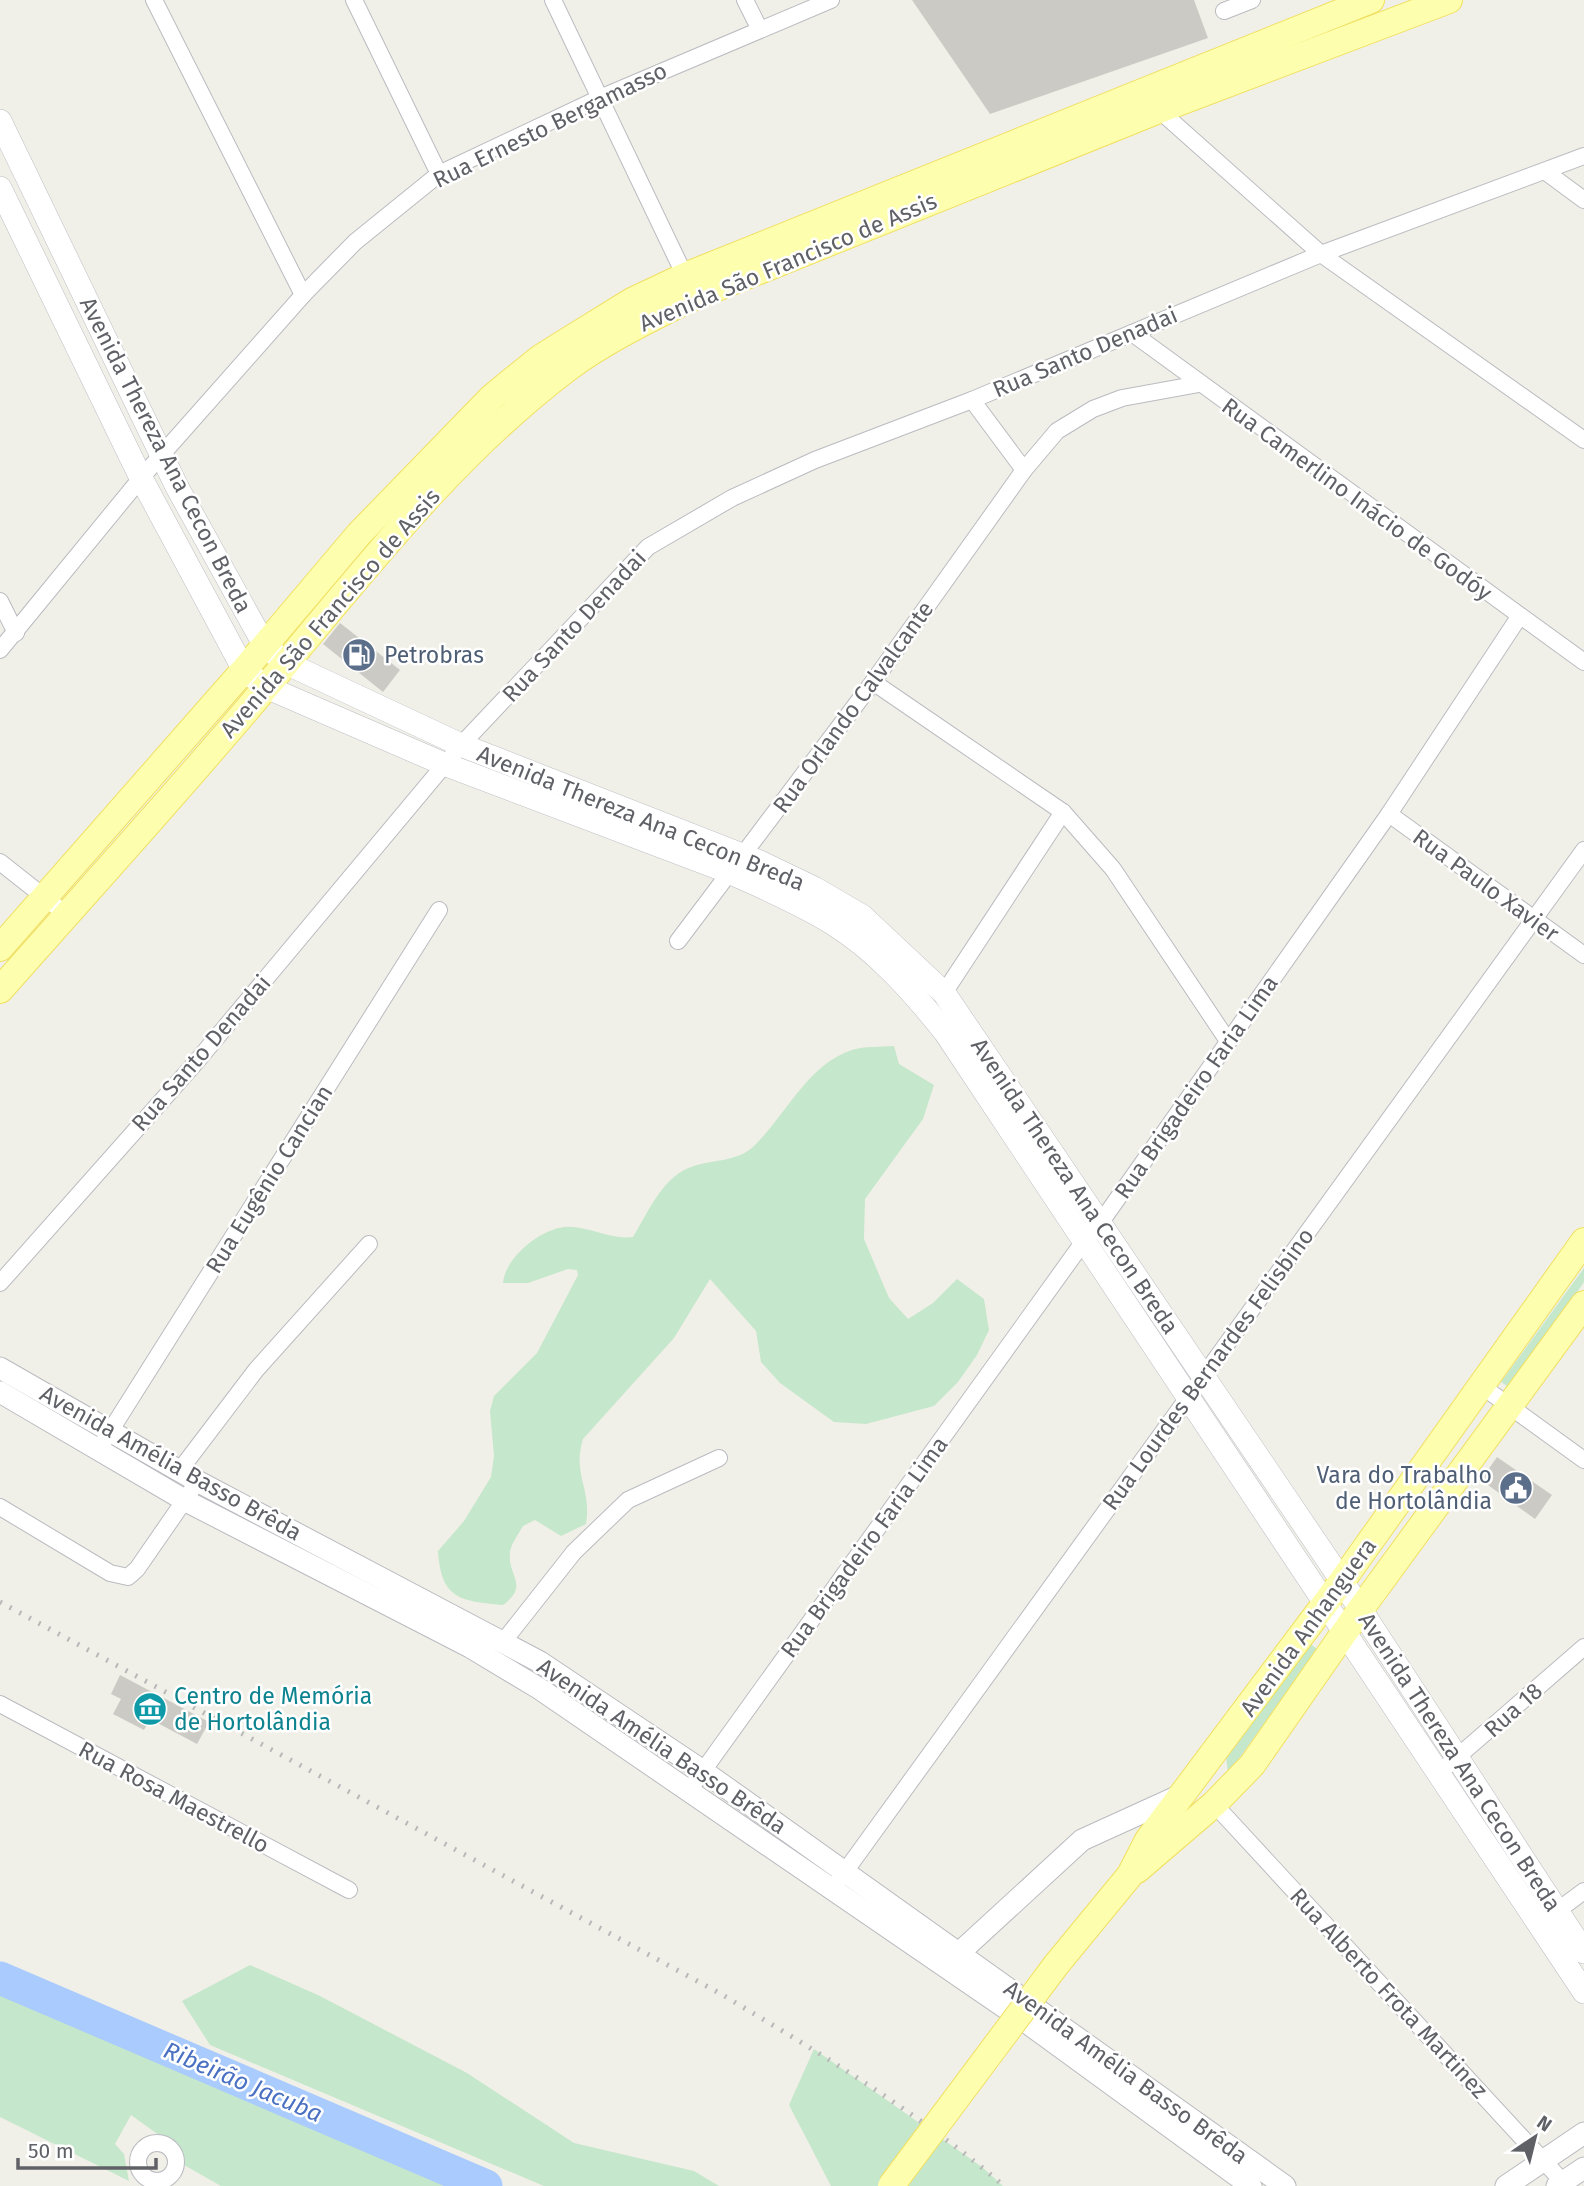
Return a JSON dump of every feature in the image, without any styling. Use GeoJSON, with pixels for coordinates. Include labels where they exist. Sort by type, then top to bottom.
{"type":"FeatureCollection","features":[{"type":"Feature","properties":{"kind":"main road","name":"Avenida São Francisco de Assis"},"geometry":{"type":"LineString","coordinates":[[0,948],[407,481],[492,397],[540,358],[632,301],[685,275],[1371,0]]}},
{"type":"Feature","properties":{"kind":"main road","name":"Avenida São Francisco de Assis"},"geometry":{"type":"LineString","coordinates":[[0,990],[461,463],[521,405],[570,366],[639,324],[692,298],[1158,110],[1449,0]]}},
{"type":"Feature","properties":{"kind":"main road","name":"Avenida Thereza Ana Cecon Breda"},"geometry":{"type":"LineString","coordinates":[[0,121],[161,455],[265,646],[286,663],[461,745],[736,864],[833,924],[890,970],[921,1001],[946,1032],[1345,1632],[1450,1765]]}},
{"type":"Feature","properties":{"kind":"main road","name":"Avenida Thereza Ana Cecon Breda"},"geometry":{"type":"LineString","coordinates":[[0,188],[141,478],[244,670],[266,687],[444,764],[814,888],[862,916],[944,993],[1101,1222],[1202,1378],[1342,1581],[1450,1765],[1549,1917],[1584,1992]]}},
{"type":"Feature","properties":{"kind":"main road","name":"Avenida Anhanguera"},"geometry":{"type":"LineString","coordinates":[[891,2186],[1056,1965],[1130,1875],[1148,1840],[1342,1581],[1483,1387],[1584,1241]]}},
{"type":"Feature","properties":{"kind":"main road","name":"Avenida Anhanguera"},"geometry":{"type":"LineString","coordinates":[[1130,1875],[1163,1850],[1237,1783],[1584,1304]]}},
{"type":"Feature","properties":{"kind":"main road"},"geometry":{"type":"LineString","coordinates":[[1211,1759],[1237,1783]]}},
{"type":"Feature","properties":{"kind":"main road","name":"Avenida Thereza Ana Cecon Breda"},"geometry":{"type":"LineString","coordinates":[[1549,1917],[1584,1951]]}},
{"type":"Feature","properties":{"kind":"street"},"geometry":{"type":"LineString","coordinates":[[154,0],[303,295]]}},
{"type":"Feature","properties":{"kind":"street"},"geometry":{"type":"LineString","coordinates":[[354,0],[439,174]]}},
{"type":"Feature","properties":{"kind":"street"},"geometry":{"type":"LineString","coordinates":[[553,0],[602,97],[685,275]]}},
{"type":"Feature","properties":{"kind":"street"},"geometry":{"type":"LineString","coordinates":[[745,0],[759,28]]}},
{"type":"Feature","properties":{"kind":"street","name":"Rua Ernesto Bergamasso"},"geometry":{"type":"LineString","coordinates":[[0,650],[141,478],[303,295],[355,242],[439,174],[602,97],[759,28],[831,0]]}},
{"type":"Feature","properties":{"kind":"street"},"geometry":{"type":"LineString","coordinates":[[1224,11],[1252,0]]}},
{"type":"Feature","properties":{"kind":"street"},"geometry":{"type":"LineString","coordinates":[[1158,110],[1321,254],[1584,440]]}},
{"type":"Feature","properties":{"kind":"street","name":"Rua Santo Denadai"},"geometry":{"type":"LineString","coordinates":[[0,1283],[197,1061],[444,764],[648,547],[732,498],[816,460],[972,400],[1321,254],[1584,156]]}},
{"type":"Feature","properties":{"kind":"street"},"geometry":{"type":"LineString","coordinates":[[1546,172],[1584,200]]}},
{"type":"Feature","properties":{"kind":"street","name":"Rua Camerlino Inácio de Godóy"},"geometry":{"type":"LineString","coordinates":[[1132,333],[1584,662]]}},
{"type":"Feature","properties":{"kind":"street","name":"Rua Orlando Calvalcante"},"geometry":{"type":"LineString","coordinates":[[678,941],[873,682],[1024,470],[1057,431],[1093,409],[1122,398],[1199,384]]}},
{"type":"Feature","properties":{"kind":"street"},"geometry":{"type":"LineString","coordinates":[[972,400],[1024,470]]}},
{"type":"Feature","properties":{"kind":"street"},"geometry":{"type":"LineString","coordinates":[[0,601],[16,633]]}},
{"type":"Feature","properties":{"kind":"street","name":"Rua Brigadeiro Faria Lima"},"geometry":{"type":"LineString","coordinates":[[690,1789],[1084,1241],[1101,1222],[1389,814],[1519,617]]}},
{"type":"Feature","properties":{"kind":"street"},"geometry":{"type":"LineString","coordinates":[[873,682],[1063,812],[1113,869],[1228,1041]]}},
{"type":"Feature","properties":{"kind":"street"},"geometry":{"type":"LineString","coordinates":[[944,993],[1063,812]]}},
{"type":"Feature","properties":{"kind":"street","name":"Rua Paulo Xavier"},"geometry":{"type":"LineString","coordinates":[[1389,814],[1584,955]]}},
{"type":"Feature","properties":{"kind":"street","name":"Rua Lourdes Bernardes Felisbino"},"geometry":{"type":"LineString","coordinates":[[839,1880],[1584,850]]}},
{"type":"Feature","properties":{"kind":"street"},"geometry":{"type":"LineString","coordinates":[[0,862],[67,915]]}},
{"type":"Feature","properties":{"kind":"street","name":"Rua Eugênio Cancian"},"geometry":{"type":"LineString","coordinates":[[100,1448],[439,910]]}},
{"type":"Feature","properties":{"kind":"street"},"geometry":{"type":"LineString","coordinates":[[0,1507],[110,1573],[128,1577],[186,1501],[189,1476],[256,1370],[369,1244]]}},
{"type":"Feature","properties":{"kind":"street","name":"Avenida Amélia Basso Brêda"},"geometry":{"type":"LineString","coordinates":[[0,1368],[189,1476],[503,1642],[576,1685],[703,1771],[839,1880],[1026,2022],[1251,2186]]}},
{"type":"Feature","properties":{"kind":"street"},"geometry":{"type":"LineString","coordinates":[[1483,1387],[1584,1460]]}},
{"type":"Feature","properties":{"kind":"street","name":"Avenida Amélia Basso Brêda"},"geometry":{"type":"LineString","coordinates":[[0,1392],[100,1448],[186,1501],[470,1647],[540,1689],[690,1789],[959,1953],[1285,2186]]}},
{"type":"Feature","properties":{"kind":"street"},"geometry":{"type":"LineString","coordinates":[[503,1642],[573,1552],[628,1500],[719,1458]]}},
{"type":"Feature","properties":{"kind":"street","name":"Rua 18"},"geometry":{"type":"LineString","coordinates":[[1450,1765],[1584,1647]]}},
{"type":"Feature","properties":{"kind":"street","name":"Rua Rosa Maestrello"},"geometry":{"type":"LineString","coordinates":[[0,1704],[349,1890]]}},
{"type":"Feature","properties":{"kind":"street"},"geometry":{"type":"LineString","coordinates":[[959,1953],[1082,1840],[1184,1794]]}},
{"type":"Feature","properties":{"kind":"street","name":"Rua Alberto Frota Martinez"},"geometry":{"type":"LineString","coordinates":[[1214,1804],[1544,2160],[1560,2184]]}},
{"type":"Feature","properties":{"kind":"street"},"geometry":{"type":"LineString","coordinates":[[1117,1823],[1134,1829],[1148,1840]]}},
{"type":"Feature","properties":{"kind":"street"},"geometry":{"type":"LineString","coordinates":[[1549,1917],[1584,1891]]}},
{"type":"Feature","properties":{"kind":"street"},"geometry":{"type":"LineString","coordinates":[[1506,2186],[1584,2133]]}},
{"type":"Feature","properties":{"kind":"street"},"geometry":{"type":"LineString","coordinates":[[1560,2184],[1584,2168]]}},
{"type":"Feature","properties":{"kind":"green space"},"geometry":{"type":"Polygon","coordinates":[[[894,1046],[899,1064],[934,1085],[923,1119],[865,1199],[864,1239],[889,1298],[908,1319],[933,1303],[957,1279],[984,1299],[989,1330],[977,1355],[958,1382],[934,1406],[866,1424],[834,1422],[780,1383],[761,1362],[756,1331],[710,1279],[674,1338],[583,1439],[580,1463],[587,1501],[586,1524],[561,1536],[535,1520],[523,1526],[510,1552],[511,1568],[516,1580],[515,1592],[503,1605],[475,1602],[456,1594],[443,1579],[438,1551],[464,1521],[491,1477],[494,1456],[490,1411],[494,1396],[537,1353],[578,1275],[577,1270],[568,1269],[528,1283],[503,1283],[510,1264],[517,1255],[534,1239],[564,1227],[633,1237],[658,1195],[674,1177],[694,1166],[733,1158],[754,1146],[822,1067],[852,1050],[894,1046]]]}},
{"type":"Feature","properties":{"kind":"green space"},"geometry":{"type":"Polygon","coordinates":[[[1584,1268],[1584,1282],[1510,1388],[1501,1382],[1584,1268]]]}},
{"type":"Feature","properties":{"kind":"green space"},"geometry":{"type":"Polygon","coordinates":[[[1308,1642],[1317,1649],[1228,1774],[1226,1756],[1308,1642]]]}},
{"type":"Feature","properties":{"kind":"green space"},"geometry":{"type":"Polygon","coordinates":[[[250,1965],[320,1996],[467,2073],[574,2143],[694,2171],[719,2186],[544,2186],[210,2045],[182,2001],[250,1965]]]}},
{"type":"Feature","properties":{"kind":"green space"},"geometry":{"type":"Polygon","coordinates":[[[0,1989],[467,2186],[221,2186],[184,2165],[174,2146],[131,2115],[115,2144],[124,2154],[129,2181],[0,2117],[0,1989]]]}},
{"type":"Feature","properties":{"kind":"green space"},"geometry":{"type":"Polygon","coordinates":[[[814,2049],[982,2167],[1003,2186],[831,2186],[789,2105],[814,2049]]]}},
{"type":"Feature","properties":{"kind":"building"},"geometry":{"type":"Polygon","coordinates":[[[912,0],[1194,0],[1208,38],[990,114],[912,0]]]}},
{"type":"Feature","properties":{"kind":"building","name":"Petrobras"},"geometry":{"type":"Polygon","coordinates":[[[340,623],[400,670],[383,692],[323,644],[340,623]]]}},
{"type":"Feature","properties":{"kind":"building","name":"Vara do Trabalho de Hortolândia"},"geometry":{"type":"Polygon","coordinates":[[[1497,1457],[1552,1495],[1535,1519],[1481,1480],[1497,1457]]]}},
{"type":"Feature","properties":{"kind":"building","name":"Centro de Memória de Hortolândia"},"geometry":{"type":"Polygon","coordinates":[[[120,1675],[209,1722],[197,1744],[150,1719],[144,1730],[113,1714],[121,1699],[111,1694],[120,1675]]]}},
{"type":"Feature","properties":{"kind":"waterway","name":"Ribeirão Jacuba"},"geometry":{"type":"LineString","coordinates":[[0,1978],[486,2186]]}},
{"type":"Feature","properties":{"kind":"railway"},"geometry":{"type":"LineString","coordinates":[[0,1602],[721,1994],[902,2108],[1004,2186]]}},
{"type":"Feature","properties":{"kind":"place","name":"Petrobras"},"geometry":{"type":"Point","coordinates":[359,655]}},
{"type":"Feature","properties":{"kind":"place","name":"Vara do Trabalho de Hortolândia"},"geometry":{"type":"Point","coordinates":[1516,1488]}},
{"type":"Feature","properties":{"kind":"place","name":"Centro de Memória de Hortolândia"},"geometry":{"type":"Point","coordinates":[150,1709]}}]}
